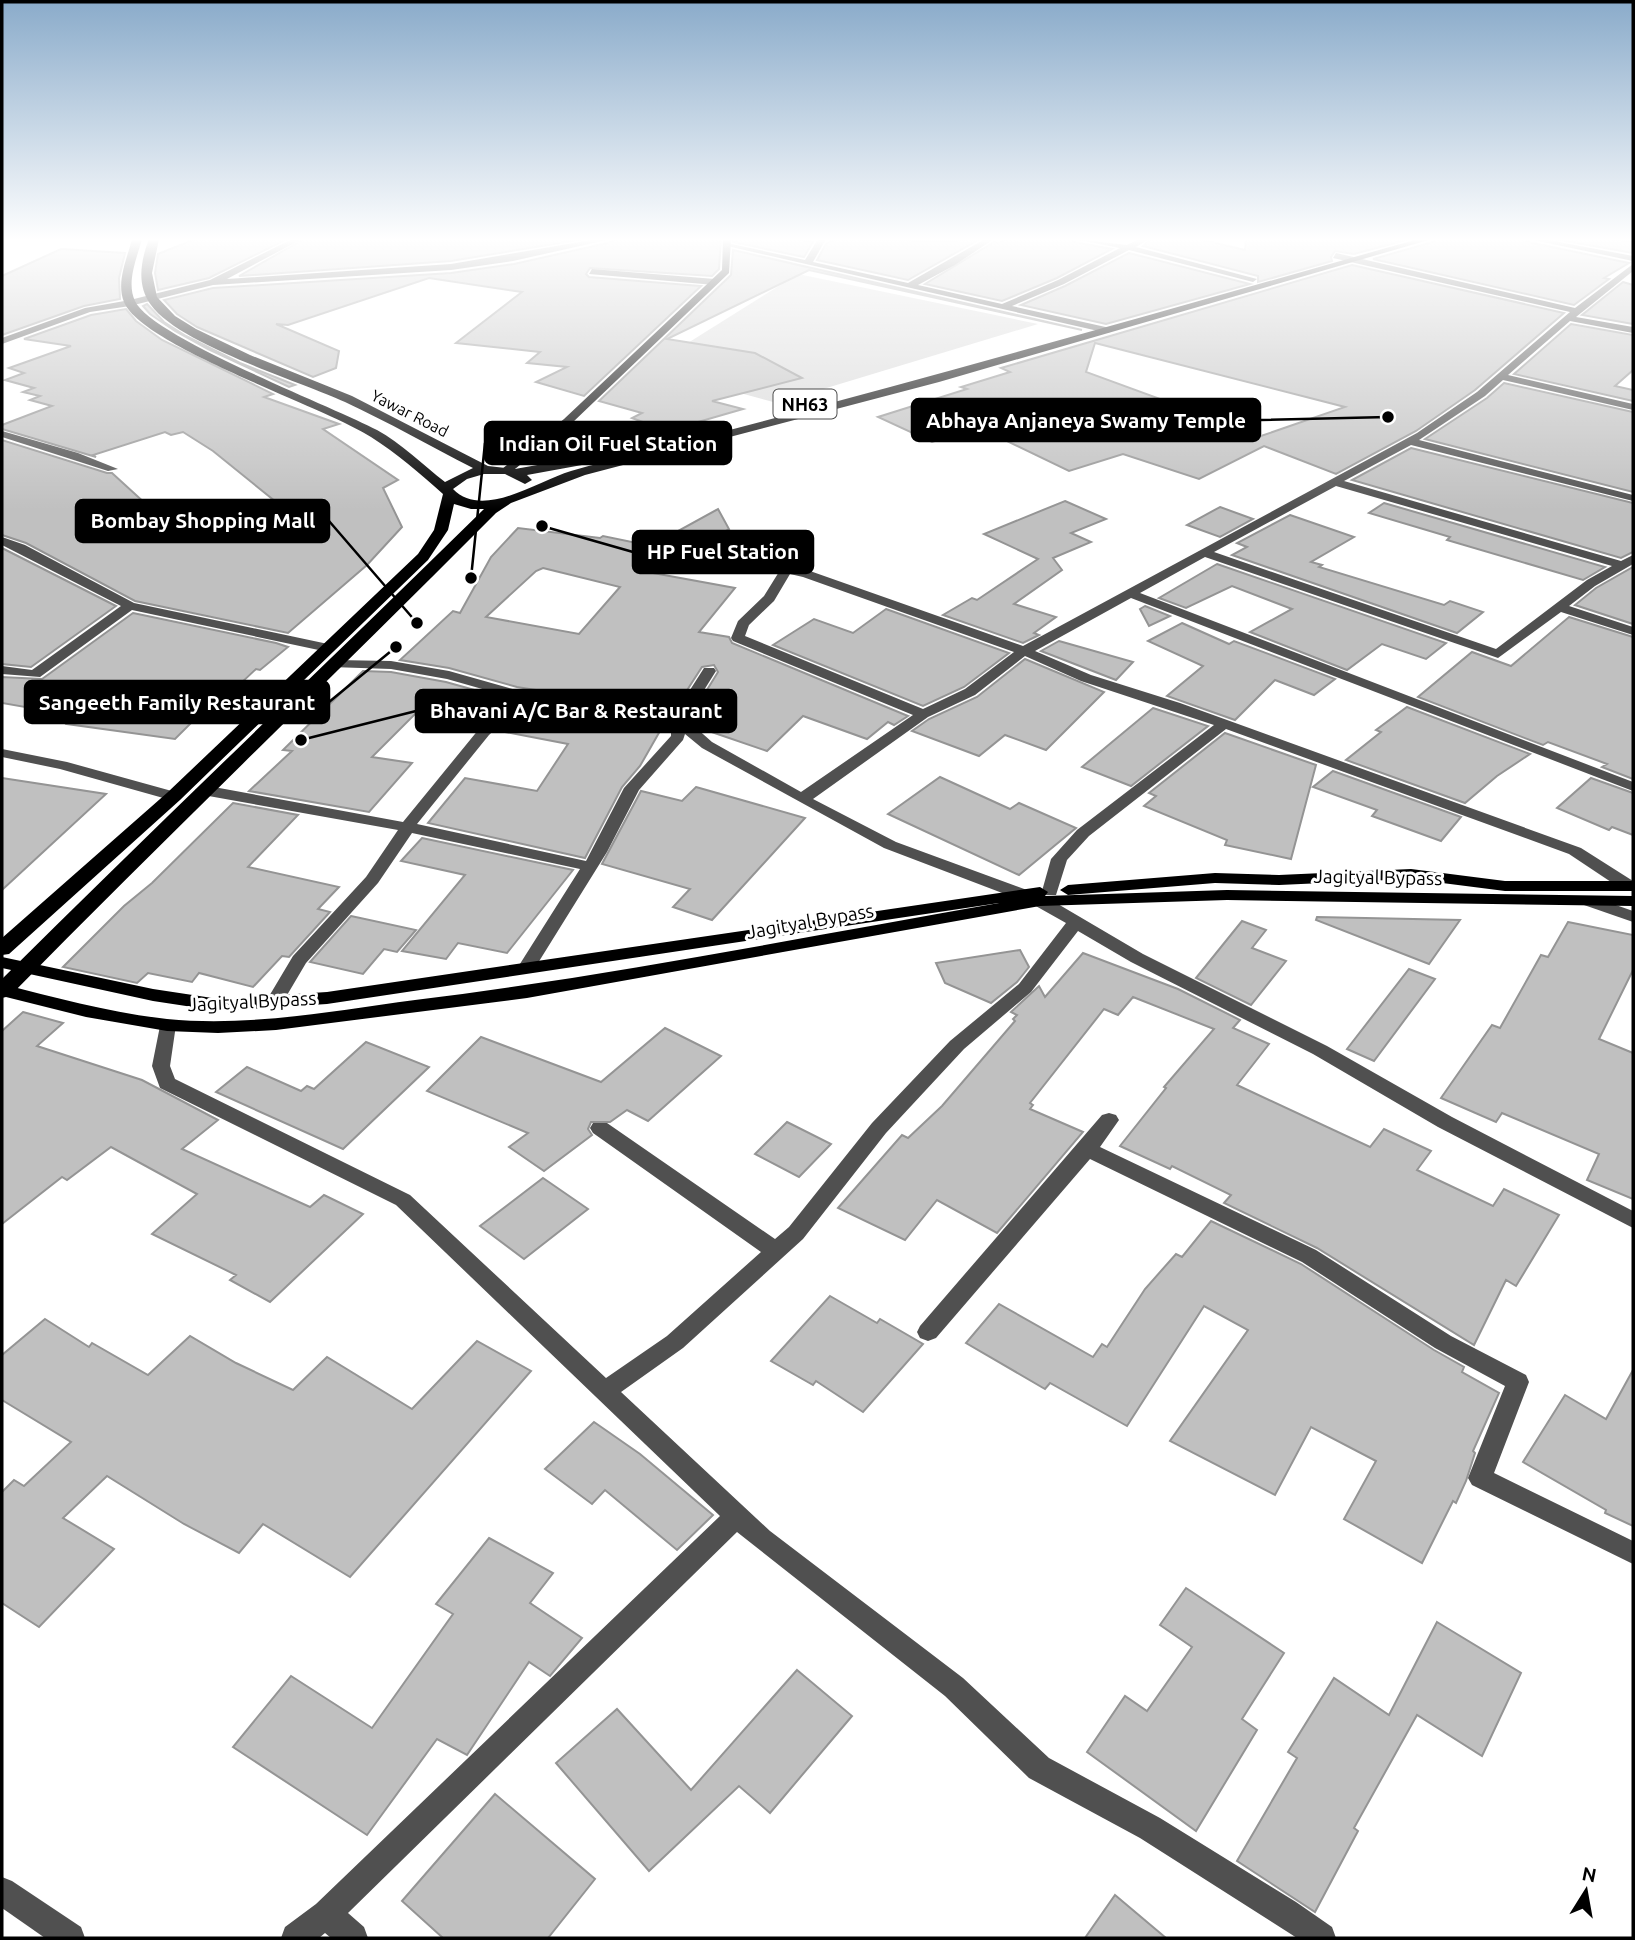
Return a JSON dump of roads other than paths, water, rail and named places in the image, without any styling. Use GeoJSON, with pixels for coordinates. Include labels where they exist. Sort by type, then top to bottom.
{"type":"FeatureCollection","features":[{"type":"Feature","properties":{"kind":"highway","name":"NH63"},"geometry":{"type":"LineString","coordinates":[[160,330],[182,343],[375,434],[447,492],[470,503],[509,502],[571,475],[792,418],[1107,330]]}},
{"type":"Feature","properties":{"kind":"highway","name":"Yawar Road"},"geometry":{"type":"LineString","coordinates":[[193,330],[346,398],[486,470]]}},
{"type":"Feature","properties":{"kind":"highway","name":"NH63"},"geometry":{"type":"LineString","coordinates":[[510,472],[640,449],[1075,330]]}},
{"type":"Feature","properties":{"kind":"highway"},"geometry":{"type":"LineString","coordinates":[[2,949],[332,656],[491,510],[509,502],[525,490],[525,479],[510,472],[486,470],[461,476],[447,492],[441,530],[432,546],[332,656],[203,790],[2,990]]}},
{"type":"Feature","properties":{"kind":"main road"},"geometry":{"type":"LineString","coordinates":[[510,472],[549,439],[665,330]]}},
{"type":"Feature","properties":{"kind":"main road","name":"Jagityal Bypass"},"geometry":{"type":"LineString","coordinates":[[2,990],[86,1012],[167,1025],[218,1027],[276,1024],[527,992],[1045,896],[1215,878],[1279,880],[1411,874],[1505,886],[1632,891]]}},
{"type":"Feature","properties":{"kind":"main road","name":"Jagityal Bypass"},"geometry":{"type":"LineString","coordinates":[[1045,896],[1227,895],[1590,901],[1632,891]]}},
{"type":"Feature","properties":{"kind":"main road","name":"Jagityal Bypass"},"geometry":{"type":"LineString","coordinates":[[2,962],[153,995],[219,1005],[274,1003],[327,998],[1013,893]]}},
{"type":"Feature","properties":{"kind":"street"},"geometry":{"type":"LineString","coordinates":[[2,343],[46,330]]}},
{"type":"Feature","properties":{"kind":"street"},"geometry":{"type":"LineString","coordinates":[[802,799],[923,714],[970,692],[1024,651],[1409,441],[1480,394],[1555,330]]}},
{"type":"Feature","properties":{"kind":"street"},"geometry":{"type":"LineString","coordinates":[[1500,376],[1633,407]]}},
{"type":"Feature","properties":{"kind":"street"},"geometry":{"type":"LineString","coordinates":[[2,434],[74,454],[111,469]]}},
{"type":"Feature","properties":{"kind":"street"},"geometry":{"type":"LineString","coordinates":[[1409,441],[1633,498]]}},
{"type":"Feature","properties":{"kind":"street"},"geometry":{"type":"LineString","coordinates":[[1334,482],[1628,562]]}},
{"type":"Feature","properties":{"kind":"street"},"geometry":{"type":"LineString","coordinates":[[2,541],[21,548],[130,606],[332,656],[449,675],[516,694],[678,720],[707,745],[890,845],[1013,893],[1045,896],[1076,922],[1137,958],[1320,1050],[1445,1122],[1633,1220]]}},
{"type":"Feature","properties":{"kind":"street"},"geometry":{"type":"LineString","coordinates":[[1204,553],[1498,654],[1591,583],[1628,562]]}},
{"type":"Feature","properties":{"kind":"street"},"geometry":{"type":"LineString","coordinates":[[923,714],[738,638],[743,624],[769,598],[786,570],[806,574],[1024,651],[1086,678],[1224,724],[1575,851],[1632,891]]}},
{"type":"Feature","properties":{"kind":"street"},"geometry":{"type":"LineString","coordinates":[[1129,593],[1633,787]]}},
{"type":"Feature","properties":{"kind":"street"},"geometry":{"type":"LineString","coordinates":[[2,670],[35,674],[130,606]]}},
{"type":"Feature","properties":{"kind":"street"},"geometry":{"type":"LineString","coordinates":[[1559,607],[1633,631]]}},
{"type":"Feature","properties":{"kind":"street"},"geometry":{"type":"LineString","coordinates":[[527,968],[598,852],[632,788],[678,737],[678,720],[709,671]]}},
{"type":"Feature","properties":{"kind":"street"},"geometry":{"type":"LineString","coordinates":[[274,1003],[299,960],[372,880],[407,827],[484,732],[509,708],[516,694]]}},
{"type":"Feature","properties":{"kind":"street"},"geometry":{"type":"LineString","coordinates":[[1045,896],[1059,859],[1083,833],[1224,724]]}},
{"type":"Feature","properties":{"kind":"street"},"geometry":{"type":"LineString","coordinates":[[2,752],[62,765],[174,796]]}},
{"type":"Feature","properties":{"kind":"street"},"geometry":{"type":"LineString","coordinates":[[203,790],[407,827],[588,866]]}},
{"type":"Feature","properties":{"kind":"street"},"geometry":{"type":"LineString","coordinates":[[1590,901],[1633,916]]}},
{"type":"Feature","properties":{"kind":"street"},"geometry":{"type":"LineString","coordinates":[[604,1392],[675,1342],[796,1233],[879,1128],[957,1045],[1025,988],[1047,955],[1076,922]]}},
{"type":"Feature","properties":{"kind":"street"},"geometry":{"type":"LineString","coordinates":[[167,1025],[161,1066],[167,1083],[403,1200],[761,1539],[954,1687],[1039,1768],[1150,1828],[1286,1912],[1321,1938]]}},
{"type":"Feature","properties":{"kind":"street"},"geometry":{"type":"LineString","coordinates":[[928,1332],[1109,1120]]}},
{"type":"Feature","properties":{"kind":"street"},"geometry":{"type":"LineString","coordinates":[[600,1128],[776,1251]]}},
{"type":"Feature","properties":{"kind":"street"},"geometry":{"type":"LineString","coordinates":[[1087,1149],[1309,1256],[1443,1342],[1518,1382],[1480,1478],[1633,1553]]}},
{"type":"Feature","properties":{"kind":"street"},"geometry":{"type":"LineString","coordinates":[[296,1938],[326,1914],[737,1516]]}},
{"type":"Feature","properties":{"kind":"street"},"geometry":{"type":"LineString","coordinates":[[2,1891],[70,1938]]}},
{"type":"Feature","properties":{"kind":"street"},"geometry":{"type":"LineString","coordinates":[[326,1914],[353,1938]]}},
{"type":"Feature","properties":{"kind":"place","name":"Abhaya Anjaneya Swamy Temple"},"geometry":{"type":"Point","coordinates":[1388,417]}},
{"type":"Feature","properties":{"kind":"place","name":"HP Fuel Station"},"geometry":{"type":"Point","coordinates":[542,526]}},
{"type":"Feature","properties":{"kind":"place","name":"Indian Oil Fuel Station"},"geometry":{"type":"Point","coordinates":[471,578]}},
{"type":"Feature","properties":{"kind":"place","name":"Bombay Shopping Mall"},"geometry":{"type":"Point","coordinates":[417,623]}},
{"type":"Feature","properties":{"kind":"place","name":"Sangeeth Family Restaurant"},"geometry":{"type":"Point","coordinates":[396,647]}},
{"type":"Feature","properties":{"kind":"place","name":"Bhavani A/C Bar & Restaurant"},"geometry":{"type":"Point","coordinates":[301,740]}}]}
